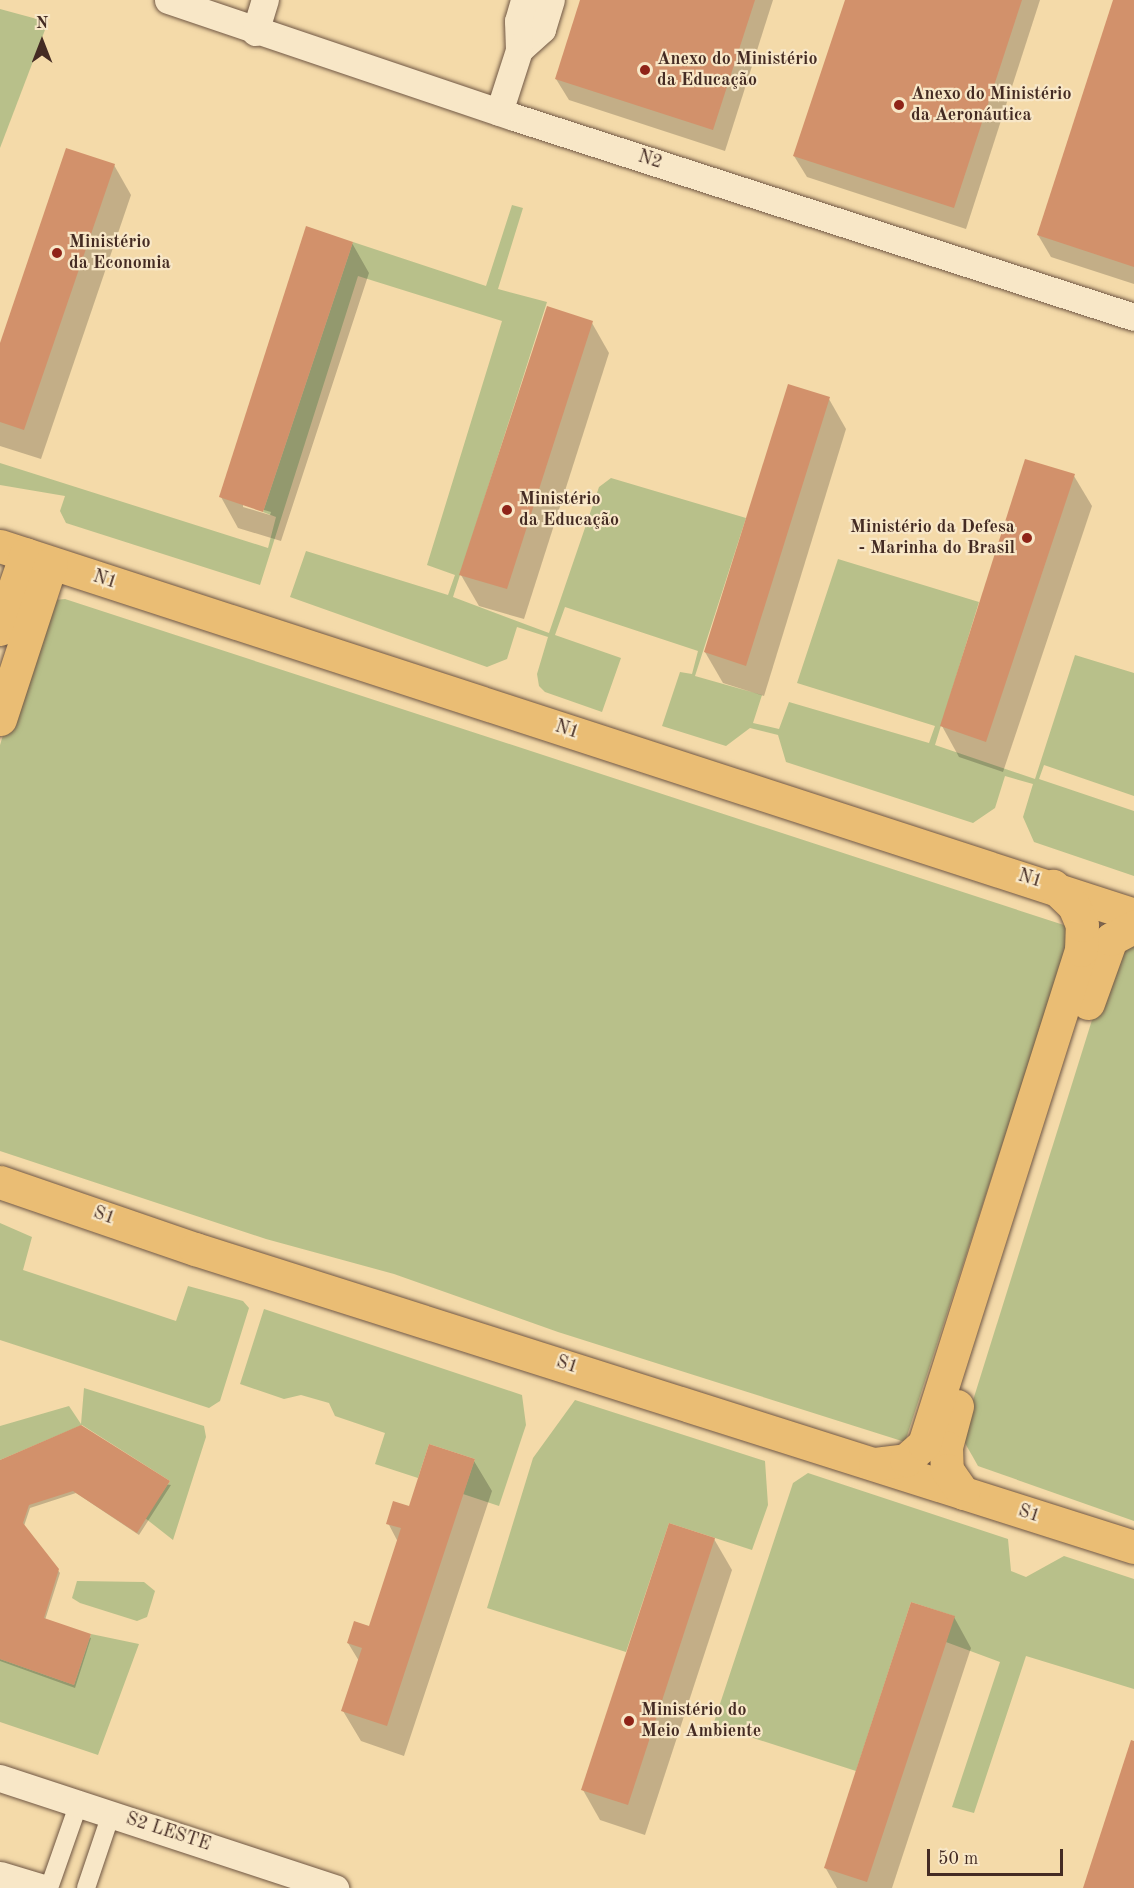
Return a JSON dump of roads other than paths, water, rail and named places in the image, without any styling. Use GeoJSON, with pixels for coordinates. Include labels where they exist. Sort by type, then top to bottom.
{"type":"FeatureCollection","features":[{"type":"Feature","properties":{"kind":"highway"},"geometry":{"type":"LineString","coordinates":[[0,628],[26,554]]}},
{"type":"Feature","properties":{"kind":"highway"},"geometry":{"type":"LineString","coordinates":[[0,718],[26,554]]}},
{"type":"Feature","properties":{"kind":"highway","name":"N1"},"geometry":{"type":"LineString","coordinates":[[26,554],[1053,886],[1134,915]]}},
{"type":"Feature","properties":{"kind":"highway"},"geometry":{"type":"LineString","coordinates":[[874,1464],[906,1460],[924,1444],[1077,961],[1082,925],[1074,906],[1053,886]]}},
{"type":"Feature","properties":{"kind":"highway"},"geometry":{"type":"LineString","coordinates":[[963,1492],[947,1470],[946,1447],[954,1415],[1103,957],[1111,939],[1134,927]]}},
{"type":"Feature","properties":{"kind":"highway","name":"S1"},"geometry":{"type":"LineString","coordinates":[[0,1182],[195,1249],[1134,1547]]}},
{"type":"Feature","properties":{"kind":"main road","name":"N2"},"geometry":{"type":"LineString","coordinates":[[168,0],[255,32],[1134,317]]}},
{"type":"Feature","properties":{"kind":"main road"},"geometry":{"type":"LineString","coordinates":[[255,32],[265,0]]}},
{"type":"Feature","properties":{"kind":"main road"},"geometry":{"type":"LineString","coordinates":[[499,112],[528,17],[551,0]]}},
{"type":"Feature","properties":{"kind":"main road","name":"S2 LESTE"},"geometry":{"type":"LineString","coordinates":[[0,1778],[111,1814],[301,1883],[335,1888]]}},
{"type":"Feature","properties":{"kind":"main road"},"geometry":{"type":"LineString","coordinates":[[0,1875],[43,1888]]}},
{"type":"Feature","properties":{"kind":"street"},"geometry":{"type":"LineString","coordinates":[[49,1888],[79,1803]]}},
{"type":"Feature","properties":{"kind":"street"},"geometry":{"type":"LineString","coordinates":[[86,1888],[111,1814]]}},
{"type":"Feature","properties":{"kind":"place","name":"Anexo do Ministério da Educação"},"geometry":{"type":"Point","coordinates":[645,70]}},
{"type":"Feature","properties":{"kind":"place","name":"Anexo do Ministério da Aeronáutica"},"geometry":{"type":"Point","coordinates":[899,105]}},
{"type":"Feature","properties":{"kind":"place","name":"Ministério da Economia"},"geometry":{"type":"Point","coordinates":[57,253]}},
{"type":"Feature","properties":{"kind":"place","name":"Ministério da Educação"},"geometry":{"type":"Point","coordinates":[507,510]}},
{"type":"Feature","properties":{"kind":"place","name":"Ministério da Defesa - Marinha do Brasil"},"geometry":{"type":"Point","coordinates":[1027,538]}},
{"type":"Feature","properties":{"kind":"place","name":"Ministério do Meio Ambiente"},"geometry":{"type":"Point","coordinates":[629,1721]}}]}
